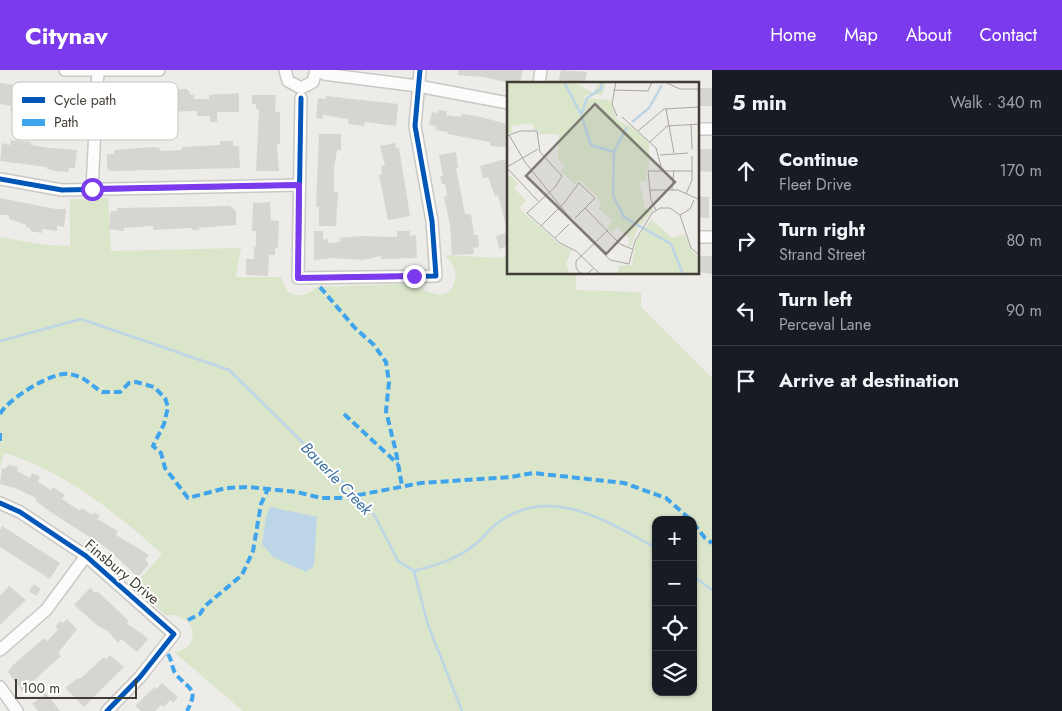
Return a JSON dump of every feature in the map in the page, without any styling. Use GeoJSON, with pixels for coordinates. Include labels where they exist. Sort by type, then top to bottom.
{"type":"FeatureCollection","features":[{"type":"Feature","properties":{"kind":"street"},"geometry":{"type":"LineString","coordinates":[[65,70],[159,70]]}},
{"type":"Feature","properties":{"kind":"street"},"geometry":{"type":"LineString","coordinates":[[420,70],[418,86],[415,126],[432,221],[436,276],[298,278],[301,91],[319,73],[418,86],[507,103]]}},
{"type":"Feature","properties":{"kind":"street"},"geometry":{"type":"LineString","coordinates":[[283,72],[301,91]]}},
{"type":"Feature","properties":{"kind":"street"},"geometry":{"type":"LineString","coordinates":[[92,189],[94,140]]}},
{"type":"Feature","properties":{"kind":"street"},"geometry":{"type":"LineString","coordinates":[[0,179],[53,189],[299,185]]}},
{"type":"Feature","properties":{"kind":"street","name":"Finsbury Drive"},"geometry":{"type":"LineString","coordinates":[[0,503],[20,512],[86,556],[174,634],[114,709]]}},
{"type":"Feature","properties":{"kind":"street"},"geometry":{"type":"LineString","coordinates":[[0,650],[46,610],[86,556]]}},
{"type":"Feature","properties":{"kind":"street"},"geometry":{"type":"LineString","coordinates":[[0,688],[17,711]]}},
{"type":"Feature","properties":{"kind":"green space"},"geometry":{"type":"Polygon","coordinates":[[[108,198],[111,251],[241,248],[236,277],[281,277],[287,291],[295,295],[306,294],[317,287],[406,284],[440,295],[452,288],[456,275],[453,266],[444,255],[501,258],[507,255],[507,275],[576,275],[576,290],[641,292],[641,307],[712,378],[712,711],[243,711],[174,652],[183,649],[189,644],[192,638],[190,625],[184,619],[166,615],[133,586],[162,554],[88,494],[47,470],[4,453],[0,467],[0,237],[45,245],[70,246],[70,199],[108,198]]]}},
{"type":"Feature","properties":{"kind":"water"},"geometry":{"type":"Polygon","coordinates":[[[270,507],[317,517],[314,566],[306,572],[273,557],[262,544],[266,517],[270,507]]]}},
{"type":"Feature","properties":{"kind":"building"},"geometry":{"type":"Polygon","coordinates":[[[458,70],[523,70],[520,82],[507,83],[484,77],[458,75],[458,70]]]}},
{"type":"Feature","properties":{"kind":"building"},"geometry":{"type":"Polygon","coordinates":[[[561,70],[587,72],[585,82],[558,82],[561,70]]]}},
{"type":"Feature","properties":{"kind":"building"},"geometry":{"type":"Polygon","coordinates":[[[0,83],[12,85],[12,111],[10,111],[11,106],[0,104],[0,83]]]}},
{"type":"Feature","properties":{"kind":"building"},"geometry":{"type":"Polygon","coordinates":[[[700,88],[712,88],[712,106],[700,106],[700,88]]]}},
{"type":"Feature","properties":{"kind":"building"},"geometry":{"type":"Polygon","coordinates":[[[178,89],[187,89],[191,95],[194,95],[194,99],[209,99],[209,95],[239,93],[239,112],[217,112],[217,122],[210,122],[210,116],[197,116],[197,111],[178,111],[178,89]]]}},
{"type":"Feature","properties":{"kind":"building"},"geometry":{"type":"Polygon","coordinates":[[[252,95],[276,95],[275,112],[280,112],[280,144],[277,144],[279,171],[256,171],[259,109],[256,109],[256,104],[252,104],[252,95]]]}},
{"type":"Feature","properties":{"kind":"building"},"geometry":{"type":"Polygon","coordinates":[[[326,96],[398,104],[396,126],[365,122],[364,126],[348,124],[349,119],[323,115],[323,119],[316,118],[318,98],[326,99],[326,96]]]}},
{"type":"Feature","properties":{"kind":"building"},"geometry":{"type":"Polygon","coordinates":[[[439,110],[447,111],[446,115],[461,117],[462,114],[476,116],[507,124],[507,147],[490,146],[490,142],[435,130],[436,126],[429,125],[432,112],[438,113],[439,110]]]}},
{"type":"Feature","properties":{"kind":"building"},"geometry":{"type":"Polygon","coordinates":[[[319,134],[341,134],[341,150],[337,150],[334,168],[334,192],[338,192],[336,226],[319,226],[319,207],[316,207],[319,134]]]}},
{"type":"Feature","properties":{"kind":"building"},"geometry":{"type":"Polygon","coordinates":[[[11,140],[31,142],[31,145],[50,148],[77,150],[75,168],[69,168],[68,172],[55,171],[47,169],[47,167],[0,161],[2,143],[10,145],[11,140]]]}},
{"type":"Feature","properties":{"kind":"building"},"geometry":{"type":"Polygon","coordinates":[[[220,141],[233,141],[233,146],[239,146],[240,168],[112,171],[108,170],[107,167],[107,154],[114,154],[114,150],[152,147],[160,148],[160,151],[182,150],[182,147],[220,145],[220,141]]]}},
{"type":"Feature","properties":{"kind":"building"},"geometry":{"type":"Polygon","coordinates":[[[395,143],[396,148],[399,148],[410,216],[388,220],[379,175],[382,174],[381,166],[385,166],[380,146],[395,143]]]}},
{"type":"Feature","properties":{"kind":"building"},"geometry":{"type":"Polygon","coordinates":[[[700,149],[712,149],[712,172],[700,171],[700,149]]]}},
{"type":"Feature","properties":{"kind":"building"},"geometry":{"type":"Polygon","coordinates":[[[456,152],[458,168],[456,168],[465,214],[471,214],[474,235],[478,235],[479,247],[473,248],[474,254],[452,255],[450,225],[444,197],[447,196],[445,184],[442,184],[440,176],[443,176],[439,155],[456,152]]]}},
{"type":"Feature","properties":{"kind":"building"},"geometry":{"type":"Polygon","coordinates":[[[505,159],[507,166],[507,226],[498,195],[495,196],[488,177],[483,178],[480,166],[505,159]]]}},
{"type":"Feature","properties":{"kind":"building"},"geometry":{"type":"Polygon","coordinates":[[[700,196],[709,197],[709,218],[700,218],[700,196]]]}},
{"type":"Feature","properties":{"kind":"building"},"geometry":{"type":"Polygon","coordinates":[[[0,198],[56,209],[66,209],[64,227],[57,226],[57,231],[42,229],[42,233],[30,231],[31,228],[26,227],[27,225],[9,219],[9,215],[0,215],[0,198]]]}},
{"type":"Feature","properties":{"kind":"building"},"geometry":{"type":"Polygon","coordinates":[[[270,202],[271,220],[279,221],[278,248],[275,248],[275,255],[269,255],[268,276],[246,275],[246,259],[254,259],[254,247],[256,247],[256,231],[252,231],[253,203],[270,202]]]}},
{"type":"Feature","properties":{"kind":"building"},"geometry":{"type":"Polygon","coordinates":[[[230,206],[236,211],[236,225],[199,228],[199,230],[192,230],[192,228],[153,230],[153,226],[124,228],[124,231],[109,229],[111,211],[117,211],[117,208],[230,206]]]}},
{"type":"Feature","properties":{"kind":"building"},"geometry":{"type":"Polygon","coordinates":[[[314,231],[323,231],[323,240],[328,239],[328,243],[340,242],[340,238],[360,236],[397,237],[397,231],[410,231],[410,236],[416,235],[417,258],[381,259],[381,256],[363,260],[334,258],[314,260],[314,231]]]}},
{"type":"Feature","properties":{"kind":"building"},"geometry":{"type":"Polygon","coordinates":[[[507,232],[507,246],[499,249],[496,236],[507,232]]]}},
{"type":"Feature","properties":{"kind":"building"},"geometry":{"type":"Polygon","coordinates":[[[700,256],[712,256],[712,274],[700,272],[700,256]]]}},
{"type":"Feature","properties":{"kind":"building"},"geometry":{"type":"Polygon","coordinates":[[[8,465],[18,467],[17,471],[30,478],[32,473],[40,477],[38,482],[51,490],[53,487],[65,495],[62,499],[80,511],[82,508],[92,515],[94,512],[100,516],[97,519],[118,531],[116,535],[149,555],[145,560],[149,564],[138,577],[108,549],[49,511],[35,500],[36,498],[15,488],[0,484],[2,468],[6,469],[8,465]]]}},
{"type":"Feature","properties":{"kind":"building"},"geometry":{"type":"Polygon","coordinates":[[[2,526],[60,563],[50,579],[0,547],[0,530],[2,526]]]}},
{"type":"Feature","properties":{"kind":"building"},"geometry":{"type":"Polygon","coordinates":[[[34,584],[41,589],[36,596],[29,591],[34,584]]]}},
{"type":"Feature","properties":{"kind":"building"},"geometry":{"type":"Polygon","coordinates":[[[9,586],[26,600],[0,625],[0,596],[9,586]]]}},
{"type":"Feature","properties":{"kind":"building"},"geometry":{"type":"Polygon","coordinates":[[[90,588],[95,593],[97,591],[129,621],[126,623],[148,639],[137,652],[121,639],[118,643],[108,631],[98,626],[74,605],[90,588]]]}},
{"type":"Feature","properties":{"kind":"building"},"geometry":{"type":"Polygon","coordinates":[[[67,619],[77,629],[58,653],[61,656],[22,691],[8,672],[12,666],[44,638],[47,641],[58,630],[55,627],[60,621],[63,623],[67,619]]]}},
{"type":"Feature","properties":{"kind":"building"},"geometry":{"type":"Polygon","coordinates":[[[110,655],[124,667],[84,707],[65,688],[78,678],[80,679],[104,657],[106,659],[110,655]]]}},
{"type":"Feature","properties":{"kind":"building"},"geometry":{"type":"Polygon","coordinates":[[[162,683],[178,697],[173,703],[170,700],[164,707],[161,705],[155,711],[141,711],[135,706],[155,687],[157,689],[162,683]]]}},
{"type":"Feature","properties":{"kind":"building"},"geometry":{"type":"Polygon","coordinates":[[[46,693],[60,711],[38,711],[32,704],[46,693]]]}},
{"type":"Feature","properties":{"kind":"waterway","name":"Bauerle Creek"},"geometry":{"type":"LineString","coordinates":[[0,341],[81,319],[229,370],[357,496],[375,516],[398,561],[414,571],[455,557],[477,543],[496,524],[516,512],[536,507],[557,506],[578,511],[618,527],[652,546]]}},
{"type":"Feature","properties":{"kind":"waterway"},"geometry":{"type":"LineString","coordinates":[[414,571],[428,625],[462,711]]}},
{"type":"Feature","properties":{"kind":"waterway","name":"Bauerle Creek"},"geometry":{"type":"LineString","coordinates":[[697,579],[712,590]]}},
{"type":"Feature","properties":{"kind":"marked path"},"geometry":{"type":"LineString","coordinates":[[320,287],[355,328],[374,345],[386,362],[389,382],[386,411],[402,486]]}},
{"type":"Feature","properties":{"kind":"marked path"},"geometry":{"type":"LineString","coordinates":[[0,414],[20,394],[61,374],[80,377],[102,392],[120,392],[129,383],[136,382],[154,387],[165,398],[168,407],[164,424],[153,446],[161,453],[165,468],[188,498],[226,488],[248,487],[297,492],[321,498],[343,498],[421,483],[511,477],[533,473],[624,483],[666,498],[686,516]]}},
{"type":"Feature","properties":{"kind":"marked path"},"geometry":{"type":"LineString","coordinates":[[344,414],[398,464]]}},
{"type":"Feature","properties":{"kind":"marked path"},"geometry":{"type":"LineString","coordinates":[[0,433],[0,441]]}},
{"type":"Feature","properties":{"kind":"marked path"},"geometry":{"type":"LineString","coordinates":[[188,620],[200,614],[205,606],[242,575],[253,551],[261,504],[268,489]]}},
{"type":"Feature","properties":{"kind":"marked path"},"geometry":{"type":"LineString","coordinates":[[697,528],[712,543]]}},
{"type":"Feature","properties":{"kind":"marked path"},"geometry":{"type":"LineString","coordinates":[[168,654],[175,673],[191,689],[191,703],[187,711]]}},
{"type":"Feature","properties":{"kind":"cycle path"},"geometry":{"type":"LineString","coordinates":[[301,98],[298,278],[436,276],[432,221],[415,126],[420,70]]}},
{"type":"Feature","properties":{"kind":"cycle path"},"geometry":{"type":"LineString","coordinates":[[0,179],[62,190],[299,185]]}},
{"type":"Feature","properties":{"kind":"cycle path"},"geometry":{"type":"LineString","coordinates":[[0,503],[20,512],[86,556],[174,634],[140,677],[107,711]]}},
{"type":"Feature","properties":{"kind":"route"},"geometry":{"type":"LineString","coordinates":[[92,189],[299,185],[298,278],[414,276]]}}]}
